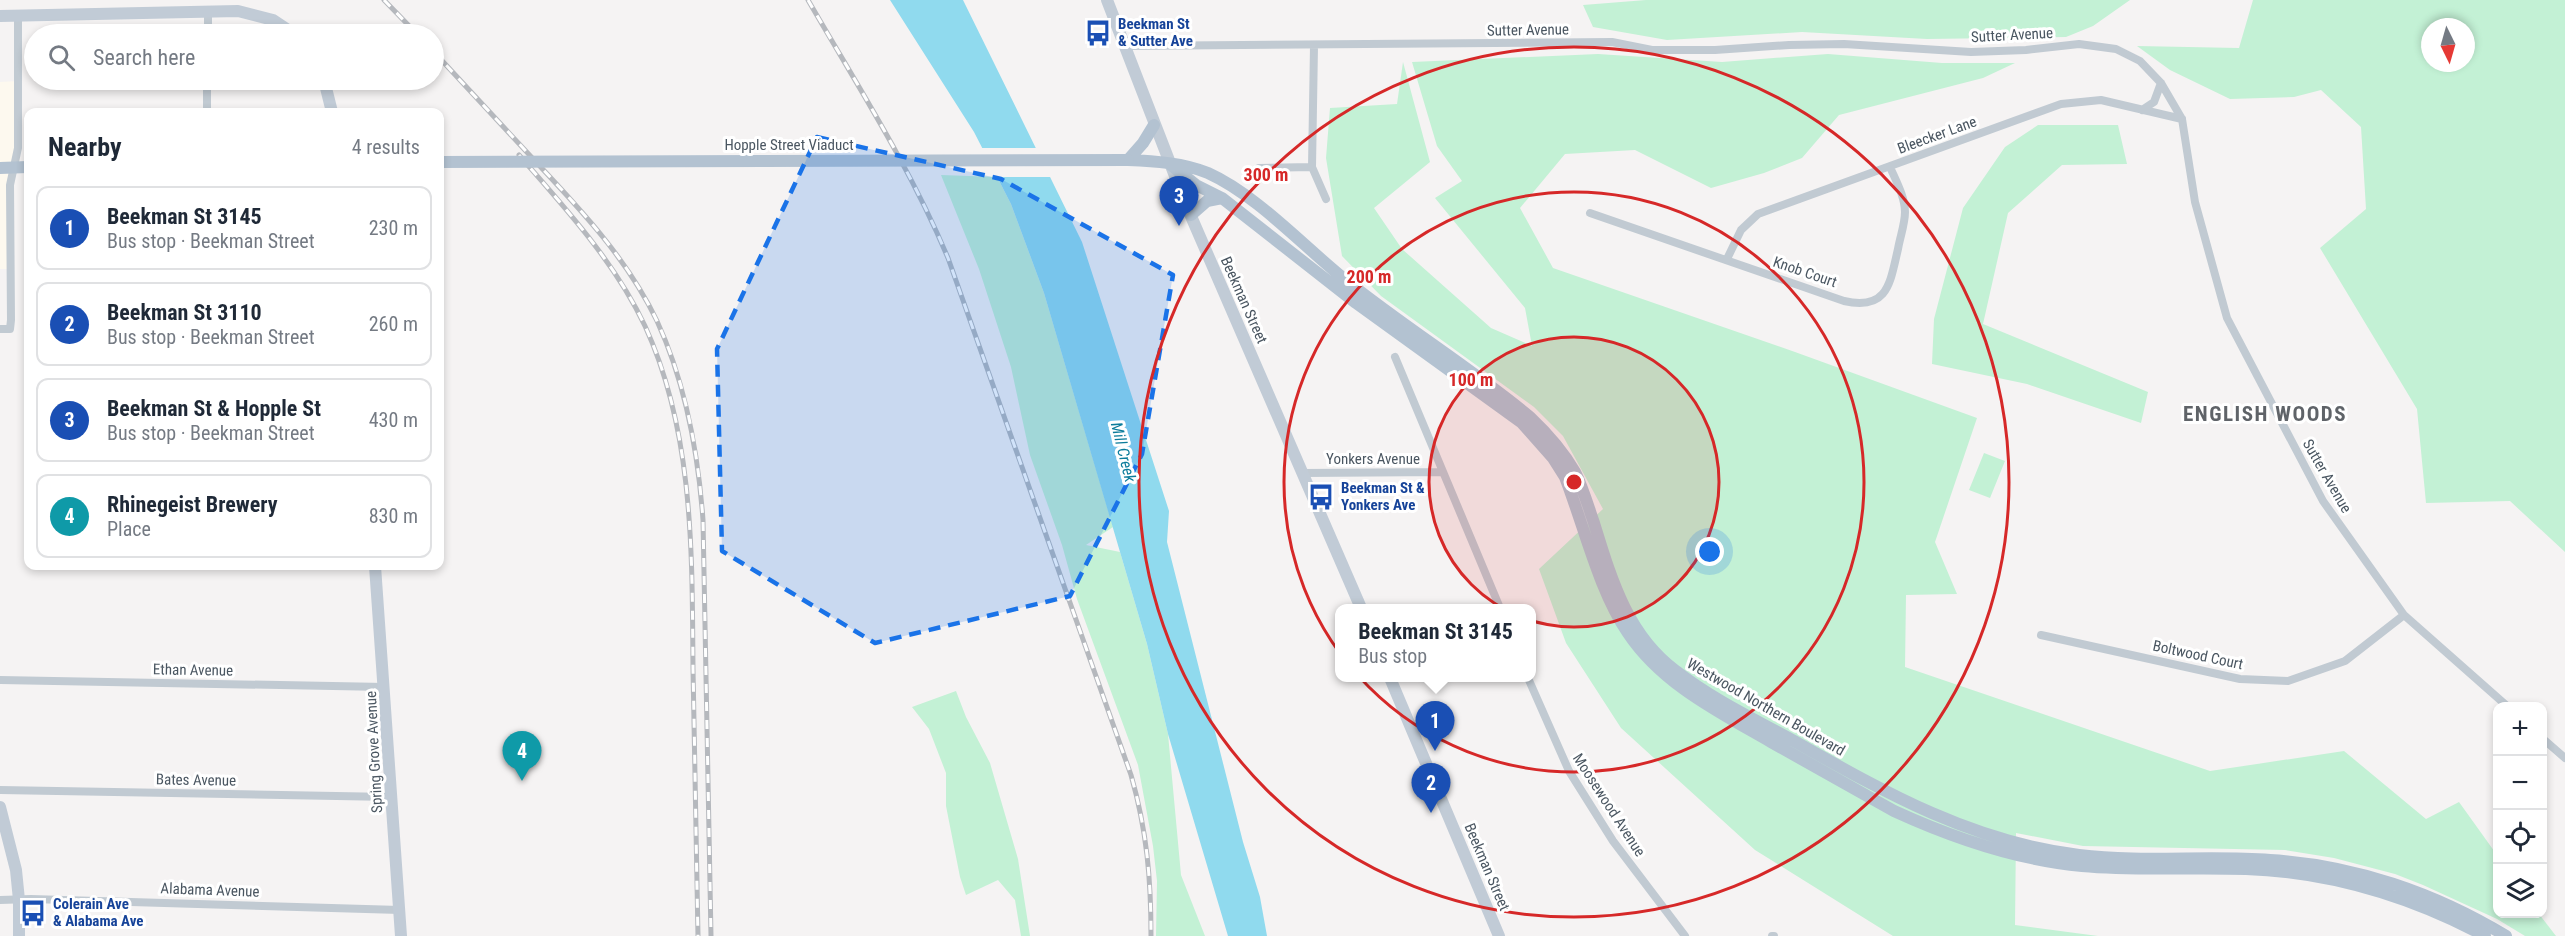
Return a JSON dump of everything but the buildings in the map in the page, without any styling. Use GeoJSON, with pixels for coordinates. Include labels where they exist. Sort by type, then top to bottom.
{"type":"FeatureCollection","features":[{"type":"Feature","properties":{"kind":"main road","name":"Beekman Street"},"geometry":{"type":"LineString","coordinates":[[1107,0],[1170,165],[1359,604]]}},
{"type":"Feature","properties":{"kind":"main road"},"geometry":{"type":"LineString","coordinates":[[0,16],[238,11],[256,14],[279,24]]}},
{"type":"Feature","properties":{"kind":"main road"},"geometry":{"type":"LineString","coordinates":[[326,90],[331,108]]}},
{"type":"Feature","properties":{"kind":"main road"},"geometry":{"type":"LineString","coordinates":[[1134,158],[1154,125]]}},
{"type":"Feature","properties":{"kind":"main road","name":"Hopple Street Viaduct"},"geometry":{"type":"LineString","coordinates":[[444,162],[1134,158],[1170,165]]}},
{"type":"Feature","properties":{"kind":"main road","name":"Westwood Northern Boulevard"},"geometry":{"type":"LineString","coordinates":[[1170,165],[1196,184],[1222,198],[1318,275],[1522,423],[1553,458],[1565,477],[1611,600],[1626,632],[1651,663],[1670,680],[1724,715],[1894,811],[1924,825],[1987,847],[2044,861],[2080,866],[2247,869],[2319,876],[2379,890],[2413,902],[2485,936]]}},
{"type":"Feature","properties":{"kind":"main road","name":"Westwood Northern Boulevard"},"geometry":{"type":"LineString","coordinates":[[1170,165],[1188,166],[1209,174],[1257,205],[1375,303],[1512,402],[1552,438],[1576,474],[1584,492],[1615,587],[1625,610],[1652,649],[1673,670],[1707,693],[1897,799],[1950,822],[1994,837],[2080,855],[2269,860],[2339,869],[2383,880],[2440,902],[2506,936]]}},
{"type":"Feature","properties":{"kind":"main road"},"geometry":{"type":"LineString","coordinates":[[0,168],[24,167]]}},
{"type":"Feature","properties":{"kind":"main road"},"geometry":{"type":"LineString","coordinates":[[1191,215],[1207,201],[1222,198]]}},
{"type":"Feature","properties":{"kind":"main road","name":"Spring Grove Avenue"},"geometry":{"type":"LineString","coordinates":[[375,570],[401,936]]}},
{"type":"Feature","properties":{"kind":"main road","name":"Beekman Street"},"geometry":{"type":"LineString","coordinates":[[1392,682],[1500,936]]}},
{"type":"Feature","properties":{"kind":"main road"},"geometry":{"type":"LineString","coordinates":[[0,807],[3,835],[16,870],[20,936]]}},
{"type":"Feature","properties":{"kind":"street"},"geometry":{"type":"LineString","coordinates":[[208,11],[208,24]]}},
{"type":"Feature","properties":{"kind":"street"},"geometry":{"type":"LineString","coordinates":[[0,329],[10,329],[10,185],[18,148],[18,16]]}},
{"type":"Feature","properties":{"kind":"street","name":"Sutter Avenue"},"geometry":{"type":"LineString","coordinates":[[1123,46],[1612,42],[1652,50],[1715,50],[1844,44],[1971,51],[2026,50],[2079,44],[2103,46],[2128,54],[2151,70],[2182,119],[2195,201],[2228,318],[2323,501],[2404,615],[2503,702]]}},
{"type":"Feature","properties":{"kind":"street"},"geometry":{"type":"LineString","coordinates":[[1314,46],[1312,167],[1326,199]]}},
{"type":"Feature","properties":{"kind":"street"},"geometry":{"type":"LineString","coordinates":[[2142,110],[2154,102],[2161,83]]}},
{"type":"Feature","properties":{"kind":"street"},"geometry":{"type":"LineString","coordinates":[[207,90],[207,108]]}},
{"type":"Feature","properties":{"kind":"street","name":"Bleecker Lane"},"geometry":{"type":"LineString","coordinates":[[1727,259],[1741,230],[1758,214],[2061,104],[2101,100],[2182,119]]}},
{"type":"Feature","properties":{"kind":"street"},"geometry":{"type":"LineString","coordinates":[[1259,168],[1312,167]]}},
{"type":"Feature","properties":{"kind":"street","name":"Knob Court"},"geometry":{"type":"LineString","coordinates":[[1590,213],[1844,301],[1864,303],[1880,298],[1890,285],[1905,212],[1890,167]]}},
{"type":"Feature","properties":{"kind":"street"},"geometry":{"type":"LineString","coordinates":[[1395,357],[1498,604]]}},
{"type":"Feature","properties":{"kind":"street","name":"Yonkers Avenue"},"geometry":{"type":"LineString","coordinates":[[1303,473],[1443,472]]}},
{"type":"Feature","properties":{"kind":"street","name":"Boltwood Court"},"geometry":{"type":"LineString","coordinates":[[2041,635],[2240,679],[2288,681],[2345,661],[2404,615]]}},
{"type":"Feature","properties":{"kind":"street","name":"Ethan Avenue"},"geometry":{"type":"LineString","coordinates":[[0,680],[385,687]]}},
{"type":"Feature","properties":{"kind":"street","name":"Moosewood Avenue"},"geometry":{"type":"LineString","coordinates":[[1530,682],[1569,771],[1613,841],[1685,936]]}},
{"type":"Feature","properties":{"kind":"street"},"geometry":{"type":"LineString","coordinates":[[2547,742],[2565,758]]}},
{"type":"Feature","properties":{"kind":"street","name":"Bates Avenue"},"geometry":{"type":"LineString","coordinates":[[0,790],[391,797]]}},
{"type":"Feature","properties":{"kind":"street","name":"Alabama Avenue"},"geometry":{"type":"LineString","coordinates":[[0,900],[400,910]]}},
{"type":"Feature","properties":{"kind":"highlighted area"},"geometry":{"type":"Polygon","coordinates":[[[817,137],[1001,179],[1173,275],[1142,454],[1070,596],[875,643],[722,551],[717,349],[817,137]]]}},
{"type":"Feature","properties":{"kind":"shaded area"},"geometry":{"type":"Polygon","coordinates":[[[18,81],[10,269],[0,269],[0,82],[18,81]]]}},
{"type":"Feature","properties":{"kind":"green space"},"geometry":{"type":"Polygon","coordinates":[[[1646,0],[2130,0],[2093,26],[2066,37],[1927,39],[1802,32],[1667,40],[1593,27],[1583,5],[1646,0]]]}},
{"type":"Feature","properties":{"kind":"green space"},"geometry":{"type":"Polygon","coordinates":[[[2253,0],[2565,0],[2565,552],[2510,501],[2426,503],[2417,409],[2320,248],[2366,209],[2361,127],[2321,90],[2294,97],[2230,99],[2170,70],[2137,46],[2239,48],[2253,0]]]}},
{"type":"Feature","properties":{"kind":"green space"},"geometry":{"type":"Polygon","coordinates":[[[1598,54],[1722,62],[1828,54],[1942,63],[2015,63],[1983,78],[1839,115],[1802,158],[1764,173],[1711,188],[1635,150],[1565,154],[1520,208],[1553,268],[1977,418],[1935,542],[1957,594],[1906,595],[1905,667],[2210,771],[2344,751],[2426,819],[2459,802],[2493,849],[2493,917],[2395,874],[2334,858],[2285,850],[2083,846],[2016,833],[2015,925],[2098,936],[1893,936],[1755,850],[1621,728],[1566,643],[1539,569],[1603,509],[1563,436],[1534,407],[1381,296],[1342,256],[1326,158],[1330,108],[1397,104],[1403,62],[1430,162],[1374,208],[1402,249],[1491,328],[1532,346],[1525,308],[1435,198],[1462,181],[1437,146],[1412,62],[1598,54]]]}},
{"type":"Feature","properties":{"kind":"green space"},"geometry":{"type":"Polygon","coordinates":[[[2038,125],[2118,125],[2127,164],[2062,165],[2008,213],[1983,324],[2148,392],[2141,423],[2027,384],[1932,364],[1934,319],[1963,208],[2005,147],[2038,125]]]}},
{"type":"Feature","properties":{"kind":"green space"},"geometry":{"type":"Polygon","coordinates":[[[941,175],[997,177],[1011,204],[1044,293],[1113,527],[1086,545],[1120,552],[1147,644],[1168,734],[1181,875],[1205,936],[1156,936],[1157,881],[1138,765],[1077,599],[1062,545],[1030,455],[1011,367],[979,269],[941,175]]]}},
{"type":"Feature","properties":{"kind":"green space"},"geometry":{"type":"Polygon","coordinates":[[[1984,453],[2005,461],[1990,498],[1969,490],[1984,453]]]}},
{"type":"Feature","properties":{"kind":"green space"},"geometry":{"type":"Polygon","coordinates":[[[956,691],[966,717],[990,763],[1018,859],[1030,936],[1021,936],[1015,900],[998,880],[966,895],[960,877],[946,806],[946,773],[929,729],[912,707],[956,691]]]}},
{"type":"Feature","properties":{"kind":"green space"},"geometry":{"type":"Polygon","coordinates":[[[2495,918],[2542,918],[2556,936],[2525,936],[2495,918]]]}},
{"type":"Feature","properties":{"kind":"water","name":"Mill Creek"},"geometry":{"type":"Polygon","coordinates":[[[890,0],[963,0],[1082,242],[1169,511],[1167,542],[1243,842],[1260,897],[1267,936],[1228,936],[1168,734],[1147,644],[1044,293],[1011,204],[974,132],[890,0]]]}},
{"type":"Feature","properties":{"kind":"pier"},"geometry":{"type":"Polygon","coordinates":[[[979,148],[1040,148],[1054,177],[994,177],[979,148]]]}},
{"type":"Feature","properties":{"kind":"railway"},"geometry":{"type":"LineString","coordinates":[[384,0],[407,24]]}},
{"type":"Feature","properties":{"kind":"railway"},"geometry":{"type":"LineString","coordinates":[[808,0],[900,159],[948,258],[1131,775],[1147,855],[1151,936]]}},
{"type":"Feature","properties":{"kind":"railway"},"geometry":{"type":"LineString","coordinates":[[444,63],[603,237],[645,299],[657,321],[676,369],[694,443],[703,520],[711,936]]}},
{"type":"Feature","properties":{"kind":"railway"},"geometry":{"type":"LineString","coordinates":[[519,155],[588,236],[633,302],[661,367],[673,408],[687,494],[690,538],[698,936]]}},
{"type":"Feature","properties":{"kind":"place","name":"Beekman St & Sutter Ave"},"geometry":{"type":"Point","coordinates":[1098,33]}},
{"type":"Feature","properties":{"kind":"place","name":"Beekman St & Hopple St"},"geometry":{"type":"Point","coordinates":[1179,226]}},
{"type":"Feature","properties":{"kind":"place","name":"Beekman St & Yonkers Ave"},"geometry":{"type":"Point","coordinates":[1321,497]}},
{"type":"Feature","properties":{"kind":"place","name":"Beekman St 3145"},"geometry":{"type":"Point","coordinates":[1435,751]}},
{"type":"Feature","properties":{"kind":"place","name":"Rhinegeist Brewery"},"geometry":{"type":"Point","coordinates":[522,781]}},
{"type":"Feature","properties":{"kind":"place","name":"Beekman St 3110"},"geometry":{"type":"Point","coordinates":[1431,813]}},
{"type":"Feature","properties":{"kind":"place","name":"Colerain Ave & Alabama Ave"},"geometry":{"type":"Point","coordinates":[33,913]}},
{"type":"Feature","properties":{"kind":"district","name":"ENGLISH WOODS"},"geometry":{"type":"Point","coordinates":[2265,414]}}]}
